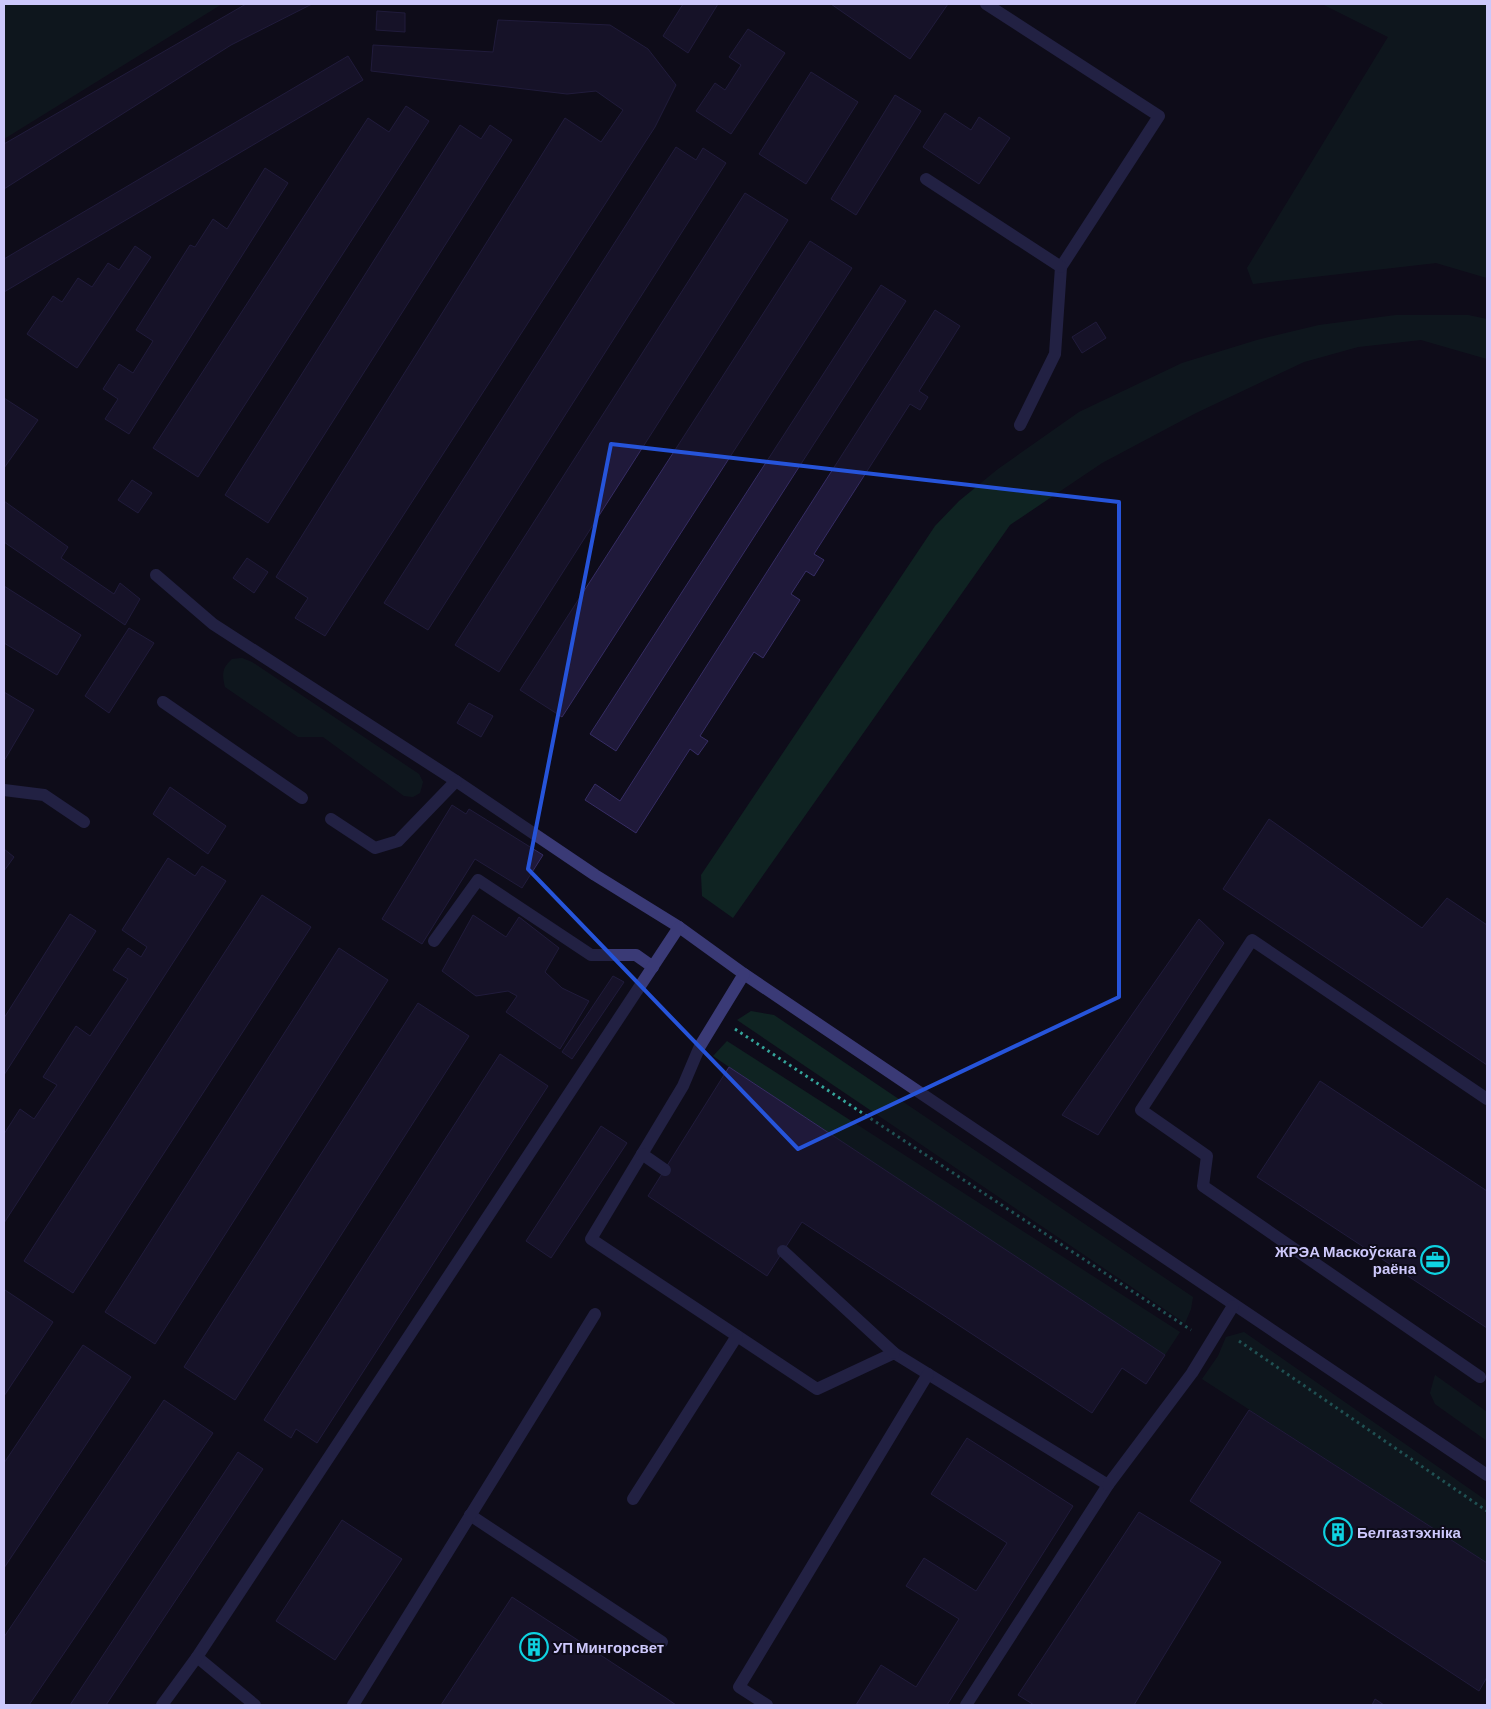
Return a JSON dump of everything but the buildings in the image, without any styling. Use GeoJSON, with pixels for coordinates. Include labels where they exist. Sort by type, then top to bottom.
{"type":"FeatureCollection","features":[{"type":"Feature","properties":{"kind":"lane"},"geometry":{"type":"LineString","coordinates":[[986,4],[1159,116],[1061,267],[1055,354],[1020,425]]}},
{"type":"Feature","properties":{"kind":"lane"},"geometry":{"type":"LineString","coordinates":[[926,179],[1061,267]]}},
{"type":"Feature","properties":{"kind":"lane"},"geometry":{"type":"LineString","coordinates":[[156,576],[213,624],[456,781],[595,875],[679,927],[744,974],[1233,1306],[1487,1475]]}},
{"type":"Feature","properties":{"kind":"lane"},"geometry":{"type":"LineString","coordinates":[[162,702],[302,798]]}},
{"type":"Feature","properties":{"kind":"lane"},"geometry":{"type":"LineString","coordinates":[[331,819],[375,848],[398,841],[456,781]]}},
{"type":"Feature","properties":{"kind":"lane"},"geometry":{"type":"LineString","coordinates":[[4,790],[44,795],[84,822]]}},
{"type":"Feature","properties":{"kind":"lane"},"geometry":{"type":"LineString","coordinates":[[434,941],[478,880],[591,955],[636,955],[653,967]]}},
{"type":"Feature","properties":{"kind":"lane"},"geometry":{"type":"LineString","coordinates":[[162,1705],[197,1657],[679,927]]}},
{"type":"Feature","properties":{"kind":"lane"},"geometry":{"type":"LineString","coordinates":[[1480,1377],[1203,1186],[1207,1156],[1141,1110],[1252,940],[1487,1099]]}},
{"type":"Feature","properties":{"kind":"lane"},"geometry":{"type":"LineString","coordinates":[[744,974],[700,1046],[683,1086],[591,1239],[817,1389],[894,1353]]}},
{"type":"Feature","properties":{"kind":"lane"},"geometry":{"type":"LineString","coordinates":[[642,1154],[664,1170]]}},
{"type":"Feature","properties":{"kind":"lane"},"geometry":{"type":"LineString","coordinates":[[783,1251],[894,1353],[1108,1485]]}},
{"type":"Feature","properties":{"kind":"lane"},"geometry":{"type":"LineString","coordinates":[[966,1705],[1108,1485],[1192,1373],[1233,1306]]}},
{"type":"Feature","properties":{"kind":"lane"},"geometry":{"type":"LineString","coordinates":[[353,1705],[595,1314]]}},
{"type":"Feature","properties":{"kind":"lane"},"geometry":{"type":"LineString","coordinates":[[633,1499],[737,1336]]}},
{"type":"Feature","properties":{"kind":"lane"},"geometry":{"type":"LineString","coordinates":[[767,1705],[739,1687],[928,1374]]}},
{"type":"Feature","properties":{"kind":"lane"},"geometry":{"type":"LineString","coordinates":[[470,1516],[662,1642]]}},
{"type":"Feature","properties":{"kind":"lane"},"geometry":{"type":"LineString","coordinates":[[197,1657],[255,1705]]}},
{"type":"Feature","properties":{"kind":"path"},"geometry":{"type":"LineString","coordinates":[[718,1018],[1212,1340],[1240,1341],[1487,1511]]}},
{"type":"Feature","properties":{"kind":"highlighted area"},"geometry":{"type":"Polygon","coordinates":[[[611,444],[1119,502],[1119,997],[798,1149],[528,869],[611,444]]]}},
{"type":"Feature","properties":{"kind":"green space"},"geometry":{"type":"Polygon","coordinates":[[[4,4],[222,4],[4,139],[4,4]]]}},
{"type":"Feature","properties":{"kind":"green space"},"geometry":{"type":"Polygon","coordinates":[[[1322,4],[1487,4],[1487,278],[1436,263],[1253,284],[1247,268],[1388,37],[1322,4]]]}},
{"type":"Feature","properties":{"kind":"green space"},"geometry":{"type":"Polygon","coordinates":[[[1396,315],[1468,315],[1487,319],[1487,359],[1421,340],[1358,347],[1304,362],[1196,413],[1102,463],[1010,525],[733,918],[702,896],[701,875],[935,526],[959,501],[998,469],[1079,412],[1182,363],[1257,340],[1319,325],[1396,315]]]}},
{"type":"Feature","properties":{"kind":"green space"},"geometry":{"type":"Polygon","coordinates":[[[242,658],[252,662],[419,774],[423,782],[420,793],[413,797],[404,796],[323,737],[298,737],[225,687],[223,675],[226,665],[232,659],[242,658]]]}},
{"type":"Feature","properties":{"kind":"green space"},"geometry":{"type":"Polygon","coordinates":[[[751,1011],[774,1015],[1193,1297],[1191,1309],[1185,1323],[737,1020],[751,1011]]]}},
{"type":"Feature","properties":{"kind":"green space"},"geometry":{"type":"Polygon","coordinates":[[[727,1041],[1180,1332],[1165,1355],[713,1056],[727,1041]]]}},
{"type":"Feature","properties":{"kind":"green space"},"geometry":{"type":"Polygon","coordinates":[[[1244,1332],[1487,1501],[1487,1563],[1202,1379],[1218,1356],[1226,1337],[1244,1332]]]}},
{"type":"Feature","properties":{"kind":"green space"},"geometry":{"type":"Polygon","coordinates":[[[1435,1375],[1487,1412],[1487,1441],[1435,1404],[1430,1393],[1435,1375]]]}},
{"type":"Feature","properties":{"kind":"place","name":"ЖРЭА Маскоўскага раёна"},"geometry":{"type":"Point","coordinates":[1435,1260]}},
{"type":"Feature","properties":{"kind":"place","name":"Белгазтэхніка"},"geometry":{"type":"Point","coordinates":[1338,1532]}},
{"type":"Feature","properties":{"kind":"place","name":"УП Мингорсвет"},"geometry":{"type":"Point","coordinates":[534,1647]}}]}
